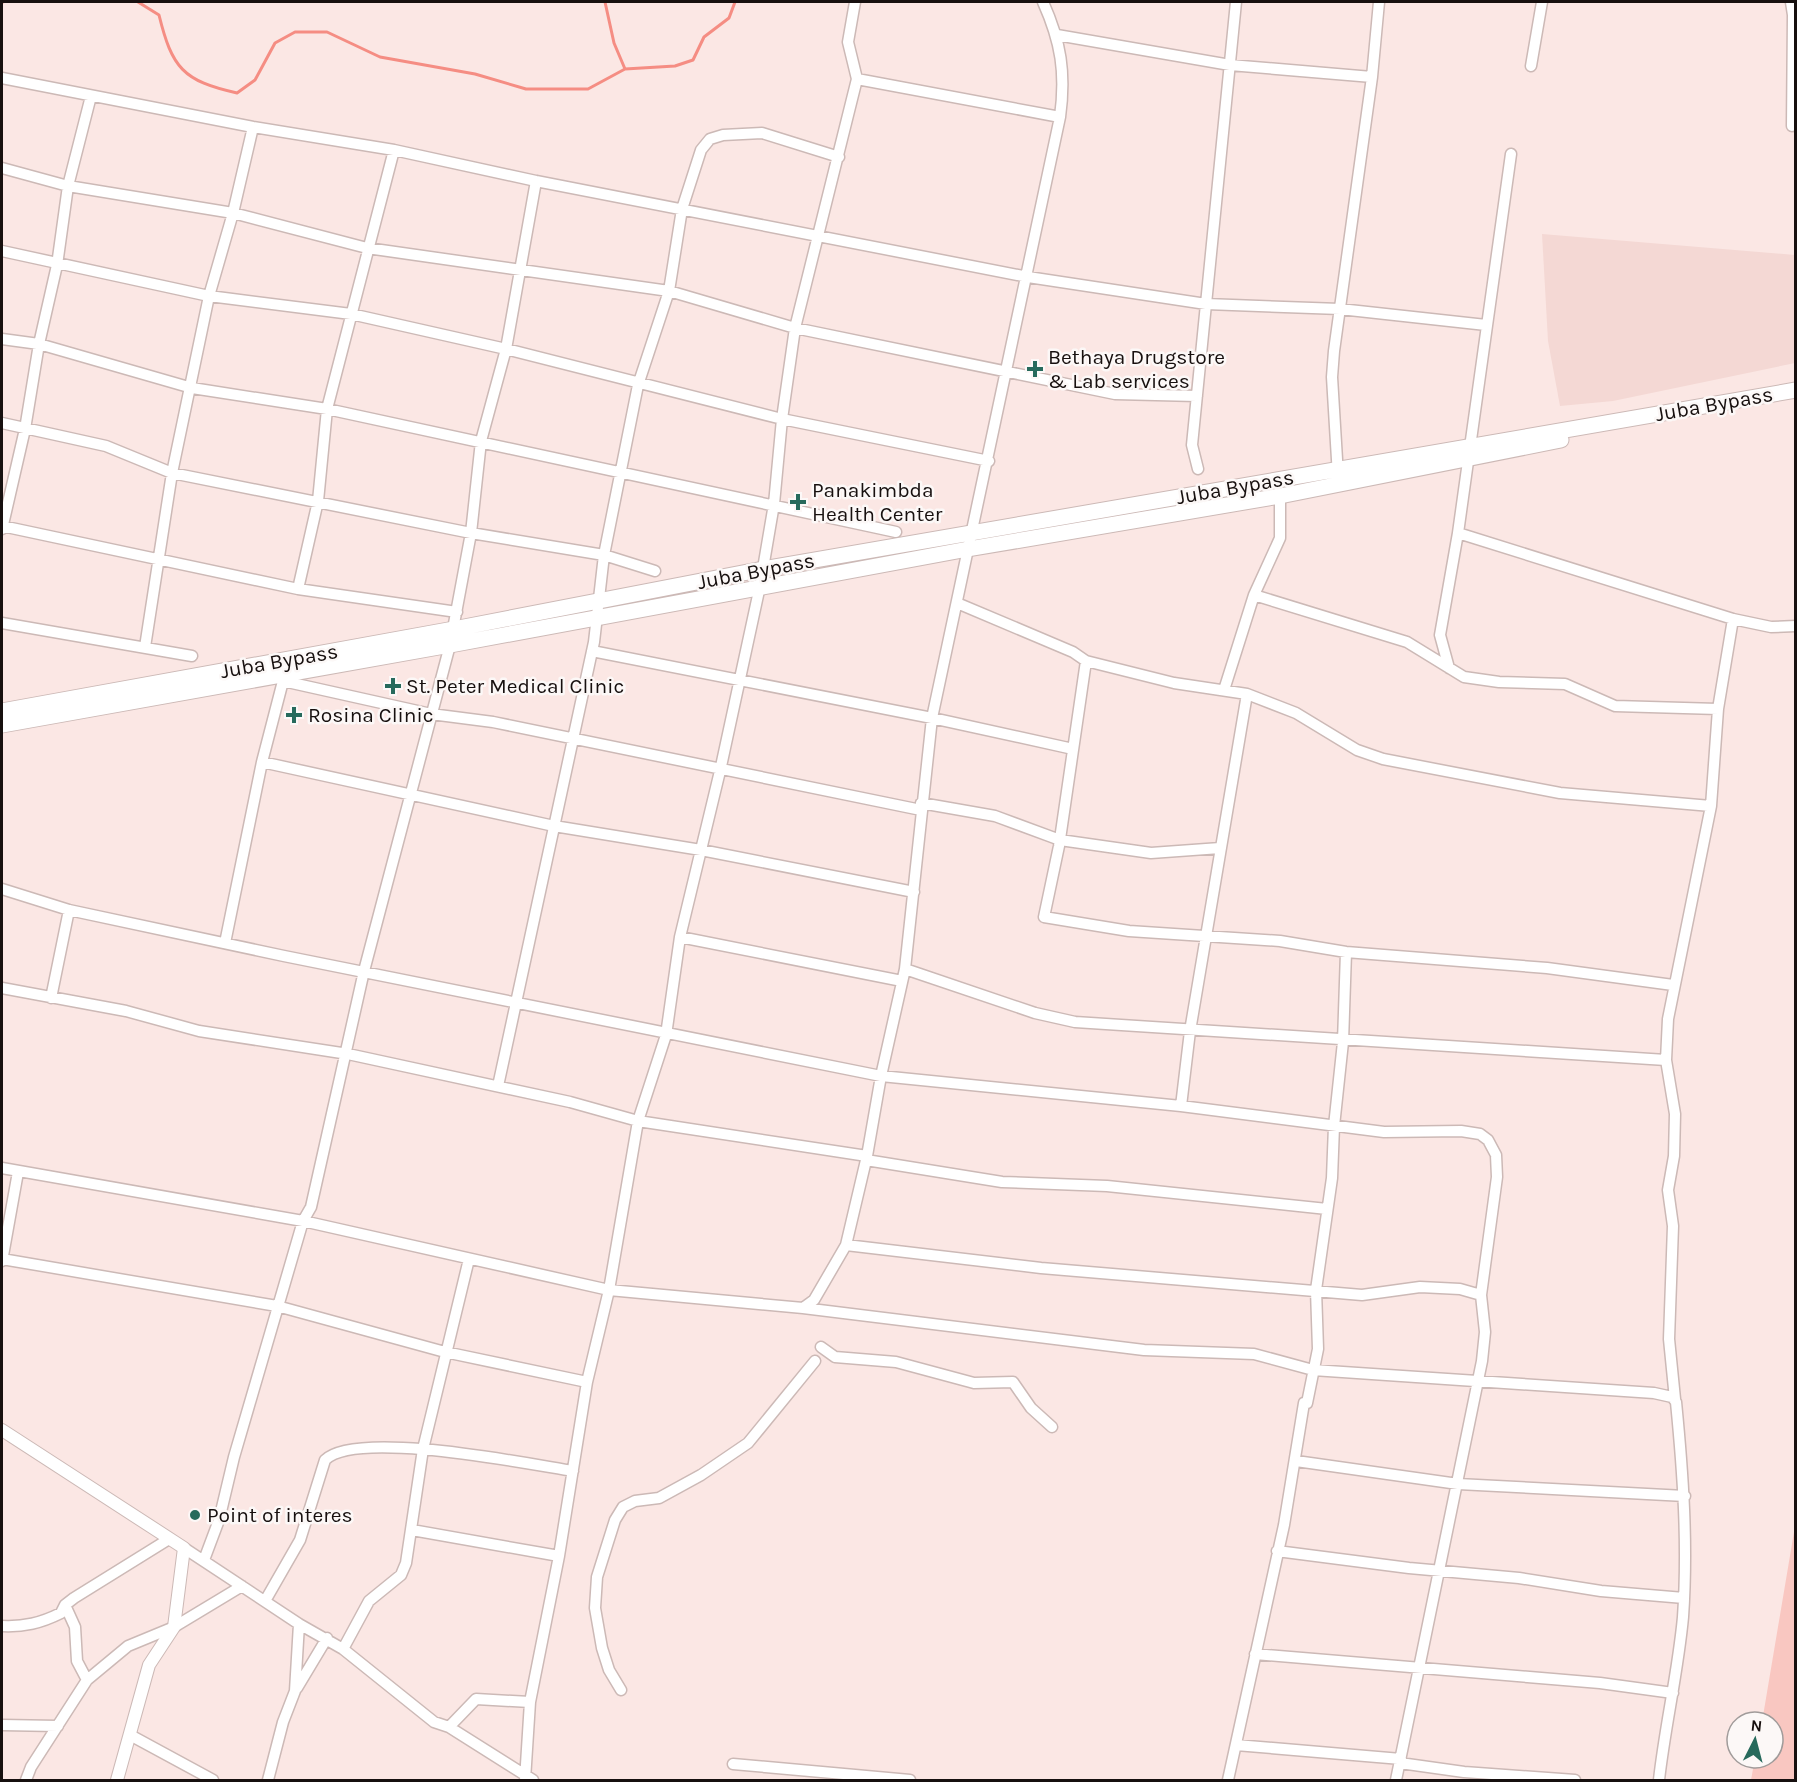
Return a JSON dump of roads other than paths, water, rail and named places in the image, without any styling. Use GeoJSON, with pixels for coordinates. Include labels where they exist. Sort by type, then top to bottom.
{"type":"FeatureCollection","features":[{"type":"Feature","properties":{"kind":"main road","name":"Juba Bypass"},"geometry":{"type":"LineString","coordinates":[[2,724],[281,678],[760,586],[1280,496],[1338,485],[1469,453],[1789,391]]}},
{"type":"Feature","properties":{"kind":"main road","name":"Juba Bypass"},"geometry":{"type":"LineString","coordinates":[[2,711],[972,532],[1337,469],[1469,453]]}},
{"type":"Feature","properties":{"kind":"street"},"geometry":{"type":"LineString","coordinates":[[528,1779],[530,1702],[559,1556],[587,1382],[609,1290],[638,1121],[666,1035],[680,937],[720,771],[760,586],[774,504],[782,419],[795,328],[857,79],[848,42],[855,2]]}},
{"type":"Feature","properties":{"kind":"street"},"geometry":{"type":"LineString","coordinates":[[803,1308],[814,1300],[846,1245],[905,969],[932,718],[1028,277],[1060,117],[1064,85],[1056,35],[1043,2]]}},
{"type":"Feature","properties":{"kind":"street"},"geometry":{"type":"LineString","coordinates":[[1198,469],[1192,445],[1236,2]]}},
{"type":"Feature","properties":{"kind":"street"},"geometry":{"type":"LineString","coordinates":[[1338,485],[1332,377],[1372,77],[1379,2]]}},
{"type":"Feature","properties":{"kind":"street"},"geometry":{"type":"LineString","coordinates":[[1532,66],[1542,2]]}},
{"type":"Feature","properties":{"kind":"street"},"geometry":{"type":"LineString","coordinates":[[1791,2],[1793,15],[1792,126]]}},
{"type":"Feature","properties":{"kind":"street"},"geometry":{"type":"LineString","coordinates":[[1056,35],[1230,65],[1372,77]]}},
{"type":"Feature","properties":{"kind":"street"},"geometry":{"type":"LineString","coordinates":[[2,78],[252,127],[394,150],[536,181],[1028,277],[1206,304],[1340,309],[1486,325]]}},
{"type":"Feature","properties":{"kind":"street"},"geometry":{"type":"LineString","coordinates":[[857,79],[1060,117]]}},
{"type":"Feature","properties":{"kind":"street"},"geometry":{"type":"LineString","coordinates":[[91,96],[68,186],[57,264],[39,344],[26,429],[2,527],[298,589],[457,612]]}},
{"type":"Feature","properties":{"kind":"street"},"geometry":{"type":"LineString","coordinates":[[145,647],[172,473],[192,388],[209,296],[233,213],[252,127]]}},
{"type":"Feature","properties":{"kind":"street"},"geometry":{"type":"LineString","coordinates":[[498,1086],[592,651],[598,618],[604,555],[638,385],[669,291],[682,209],[701,150],[710,139],[723,135],[762,133],[839,157]]}},
{"type":"Feature","properties":{"kind":"street"},"geometry":{"type":"LineString","coordinates":[[298,589],[318,501],[327,409],[366,248],[394,150]]}},
{"type":"Feature","properties":{"kind":"street"},"geometry":{"type":"LineString","coordinates":[[1449,668],[1440,635],[1458,533],[1511,154]]}},
{"type":"Feature","properties":{"kind":"street"},"geometry":{"type":"LineString","coordinates":[[2,168],[68,186],[233,213],[366,248],[520,269],[613,285],[669,291],[795,328],[1115,394],[1197,396]]}},
{"type":"Feature","properties":{"kind":"street"},"geometry":{"type":"LineString","coordinates":[[204,1560],[219,1520],[277,1306],[303,1221],[311,1207],[348,1054],[364,971],[454,629],[471,533],[482,441],[506,349],[536,181]]}},
{"type":"Feature","properties":{"kind":"street"},"geometry":{"type":"LineString","coordinates":[[2,251],[209,296],[351,314],[506,349],[638,385],[782,419],[988,461]]}},
{"type":"Feature","properties":{"kind":"street"},"geometry":{"type":"LineString","coordinates":[[2,339],[39,344],[192,388],[327,409],[482,441],[620,475],[774,504],[896,532]]}},
{"type":"Feature","properties":{"kind":"street"},"geometry":{"type":"LineString","coordinates":[[2,423],[106,446],[172,473],[471,533],[604,555],[655,571]]}},
{"type":"Feature","properties":{"kind":"street"},"geometry":{"type":"LineString","coordinates":[[1224,690],[1254,595],[1280,538],[1280,496]]}},
{"type":"Feature","properties":{"kind":"street"},"geometry":{"type":"LineString","coordinates":[[1458,533],[1733,619],[1771,627],[1796,626]]}},
{"type":"Feature","properties":{"kind":"street"},"geometry":{"type":"LineString","coordinates":[[1254,595],[1407,642],[1464,676],[1499,682],[1565,684],[1615,706],[1718,709]]}},
{"type":"Feature","properties":{"kind":"street"},"geometry":{"type":"LineString","coordinates":[[957,603],[1073,652],[1086,661],[1174,683],[1247,694],[1296,713],[1356,750],[1396,762],[1560,793],[1711,806]]}},
{"type":"Feature","properties":{"kind":"street"},"geometry":{"type":"LineString","coordinates":[[1659,1780],[1674,1693],[1684,1598],[1685,1496],[1669,1311],[1673,1226],[1668,1190],[1674,1156],[1675,1114],[1666,1060],[1673,986],[1711,806],[1718,709],[1733,619]]}},
{"type":"Feature","properties":{"kind":"street"},"geometry":{"type":"LineString","coordinates":[[2,623],[192,656]]}},
{"type":"Feature","properties":{"kind":"street"},"geometry":{"type":"LineString","coordinates":[[592,651],[932,718],[1073,749]]}},
{"type":"Feature","properties":{"kind":"street"},"geometry":{"type":"LineString","coordinates":[[1086,661],[1060,840],[1044,917],[1129,931],[1280,941],[1346,952],[1547,968],[1673,986]]}},
{"type":"Feature","properties":{"kind":"street"},"geometry":{"type":"LineString","coordinates":[[225,943],[281,678],[431,714],[493,722],[720,771],[921,807],[995,816],[1060,840],[1151,853],[1220,848]]}},
{"type":"Feature","properties":{"kind":"street"},"geometry":{"type":"LineString","coordinates":[[1181,1106],[1190,1031],[1208,936],[1220,848],[1247,694]]}},
{"type":"Feature","properties":{"kind":"street"},"geometry":{"type":"LineString","coordinates":[[262,762],[554,826],[700,850],[914,892]]}},
{"type":"Feature","properties":{"kind":"street"},"geometry":{"type":"LineString","coordinates":[[2,889],[69,910],[666,1035],[881,1076],[1181,1106],[1384,1132],[1461,1131],[1480,1134],[1488,1140],[1496,1155],[1497,1177],[1481,1295],[1485,1332],[1478,1383],[1458,1484],[1417,1668],[1396,1780]]}},
{"type":"Feature","properties":{"kind":"street"},"geometry":{"type":"LineString","coordinates":[[51,998],[69,910]]}},
{"type":"Feature","properties":{"kind":"street"},"geometry":{"type":"LineString","coordinates":[[680,937],[902,981]]}},
{"type":"Feature","properties":{"kind":"street"},"geometry":{"type":"LineString","coordinates":[[1228,1780],[1296,1461],[1304,1403],[1307,1403],[1318,1349],[1316,1290],[1332,1178],[1334,1126],[1343,1042],[1346,952]]}},
{"type":"Feature","properties":{"kind":"street"},"geometry":{"type":"LineString","coordinates":[[905,969],[1035,1013],[1075,1022],[1343,1042],[1666,1060]]}},
{"type":"Feature","properties":{"kind":"street"},"geometry":{"type":"LineString","coordinates":[[2,988],[126,1011],[199,1031],[348,1054],[570,1102],[638,1121],[1002,1182],[1107,1186],[1327,1209]]}},
{"type":"Feature","properties":{"kind":"street"},"geometry":{"type":"LineString","coordinates":[[2,1168],[303,1221],[609,1290],[803,1308],[1144,1350],[1254,1354],[1313,1370],[1478,1383],[1654,1393],[1675,1399]]}},
{"type":"Feature","properties":{"kind":"street"},"geometry":{"type":"LineString","coordinates":[[18,1172],[2,1260],[277,1306],[445,1352],[587,1382]]}},
{"type":"Feature","properties":{"kind":"street"},"geometry":{"type":"LineString","coordinates":[[846,1245],[1041,1268],[1362,1295],[1420,1287],[1460,1289],[1481,1295]]}},
{"type":"Feature","properties":{"kind":"street"},"geometry":{"type":"LineString","coordinates":[[343,1649],[369,1601],[401,1575],[412,1530],[423,1449],[469,1259]]}},
{"type":"Feature","properties":{"kind":"street"},"geometry":{"type":"LineString","coordinates":[[821,1347],[835,1357],[896,1362],[974,1383],[1010,1381],[1017,1385],[1032,1408],[1052,1427]]}},
{"type":"Feature","properties":{"kind":"street"},"geometry":{"type":"LineString","coordinates":[[621,1690],[609,1670],[602,1648],[595,1608],[597,1577],[619,1514],[627,1503],[658,1498],[701,1475],[748,1443],[815,1361]]}},
{"type":"Feature","properties":{"kind":"street"},"geometry":{"type":"LineString","coordinates":[[3,1433],[204,1560],[299,1624],[327,1638],[434,1722],[448,1727],[528,1779]]}},
{"type":"Feature","properties":{"kind":"street"},"geometry":{"type":"LineString","coordinates":[[265,1601],[300,1540],[325,1460],[330,1455],[366,1447],[423,1449],[573,1471]]}},
{"type":"Feature","properties":{"kind":"street"},"geometry":{"type":"LineString","coordinates":[[1296,1461],[1458,1484],[1685,1496]]}},
{"type":"Feature","properties":{"kind":"street"},"geometry":{"type":"LineString","coordinates":[[412,1530],[559,1556]]}},
{"type":"Feature","properties":{"kind":"street"},"geometry":{"type":"LineString","coordinates":[[2,1626],[21,1627],[39,1623],[61,1613],[65,1605],[168,1539]]}},
{"type":"Feature","properties":{"kind":"street"},"geometry":{"type":"LineString","coordinates":[[117,1780],[149,1665],[174,1627],[184,1548]]}},
{"type":"Feature","properties":{"kind":"street"},"geometry":{"type":"LineString","coordinates":[[1277,1551],[1684,1598]]}},
{"type":"Feature","properties":{"kind":"street"},"geometry":{"type":"LineString","coordinates":[[26,1780],[31,1767],[87,1680],[129,1647],[174,1627],[242,1586]]}},
{"type":"Feature","properties":{"kind":"street"},"geometry":{"type":"LineString","coordinates":[[65,1605],[78,1639],[76,1661],[87,1680]]}},
{"type":"Feature","properties":{"kind":"street"},"geometry":{"type":"LineString","coordinates":[[295,1691],[299,1624]]}},
{"type":"Feature","properties":{"kind":"street"},"geometry":{"type":"LineString","coordinates":[[268,1780],[283,1722],[295,1691],[327,1638]]}},
{"type":"Feature","properties":{"kind":"street"},"geometry":{"type":"LineString","coordinates":[[1255,1654],[1600,1683],[1674,1693]]}},
{"type":"Feature","properties":{"kind":"street"},"geometry":{"type":"LineString","coordinates":[[448,1727],[476,1699],[530,1702]]}},
{"type":"Feature","properties":{"kind":"street"},"geometry":{"type":"LineString","coordinates":[[2,1725],[57,1726]]}},
{"type":"Feature","properties":{"kind":"street"},"geometry":{"type":"LineString","coordinates":[[130,1735],[213,1780]]}},
{"type":"Feature","properties":{"kind":"street"},"geometry":{"type":"LineString","coordinates":[[1236,1745],[1400,1761],[1464,1772],[1575,1780]]}},
{"type":"Feature","properties":{"kind":"street"},"geometry":{"type":"LineString","coordinates":[[733,1764],[910,1780]]}},
{"type":"Feature","properties":{"kind":"waterway"},"geometry":{"type":"LineString","coordinates":[[138,2],[159,15],[169,48],[183,69],[204,83],[237,93],[255,80],[275,43],[295,32],[327,32],[380,57],[475,74],[526,89],[588,89],[625,69],[675,66],[693,60],[704,37],[729,18],[735,2]]}},
{"type":"Feature","properties":{"kind":"waterway"},"geometry":{"type":"LineString","coordinates":[[605,2],[614,43],[625,69]]}},
{"type":"Feature","properties":{"kind":"place","name":"Bethaya Drugstore & Lab services"},"geometry":{"type":"Point","coordinates":[1035,369]}},
{"type":"Feature","properties":{"kind":"place","name":"Panakimbda Health Center"},"geometry":{"type":"Point","coordinates":[798,502]}},
{"type":"Feature","properties":{"kind":"place","name":"St. Peter Medical Clinic"},"geometry":{"type":"Point","coordinates":[393,686]}},
{"type":"Feature","properties":{"kind":"place","name":"Rosina Clinic"},"geometry":{"type":"Point","coordinates":[294,715]}},
{"type":"Feature","properties":{"kind":"place","name":"Point of interes"},"geometry":{"type":"Point","coordinates":[195,1515]}}]}
